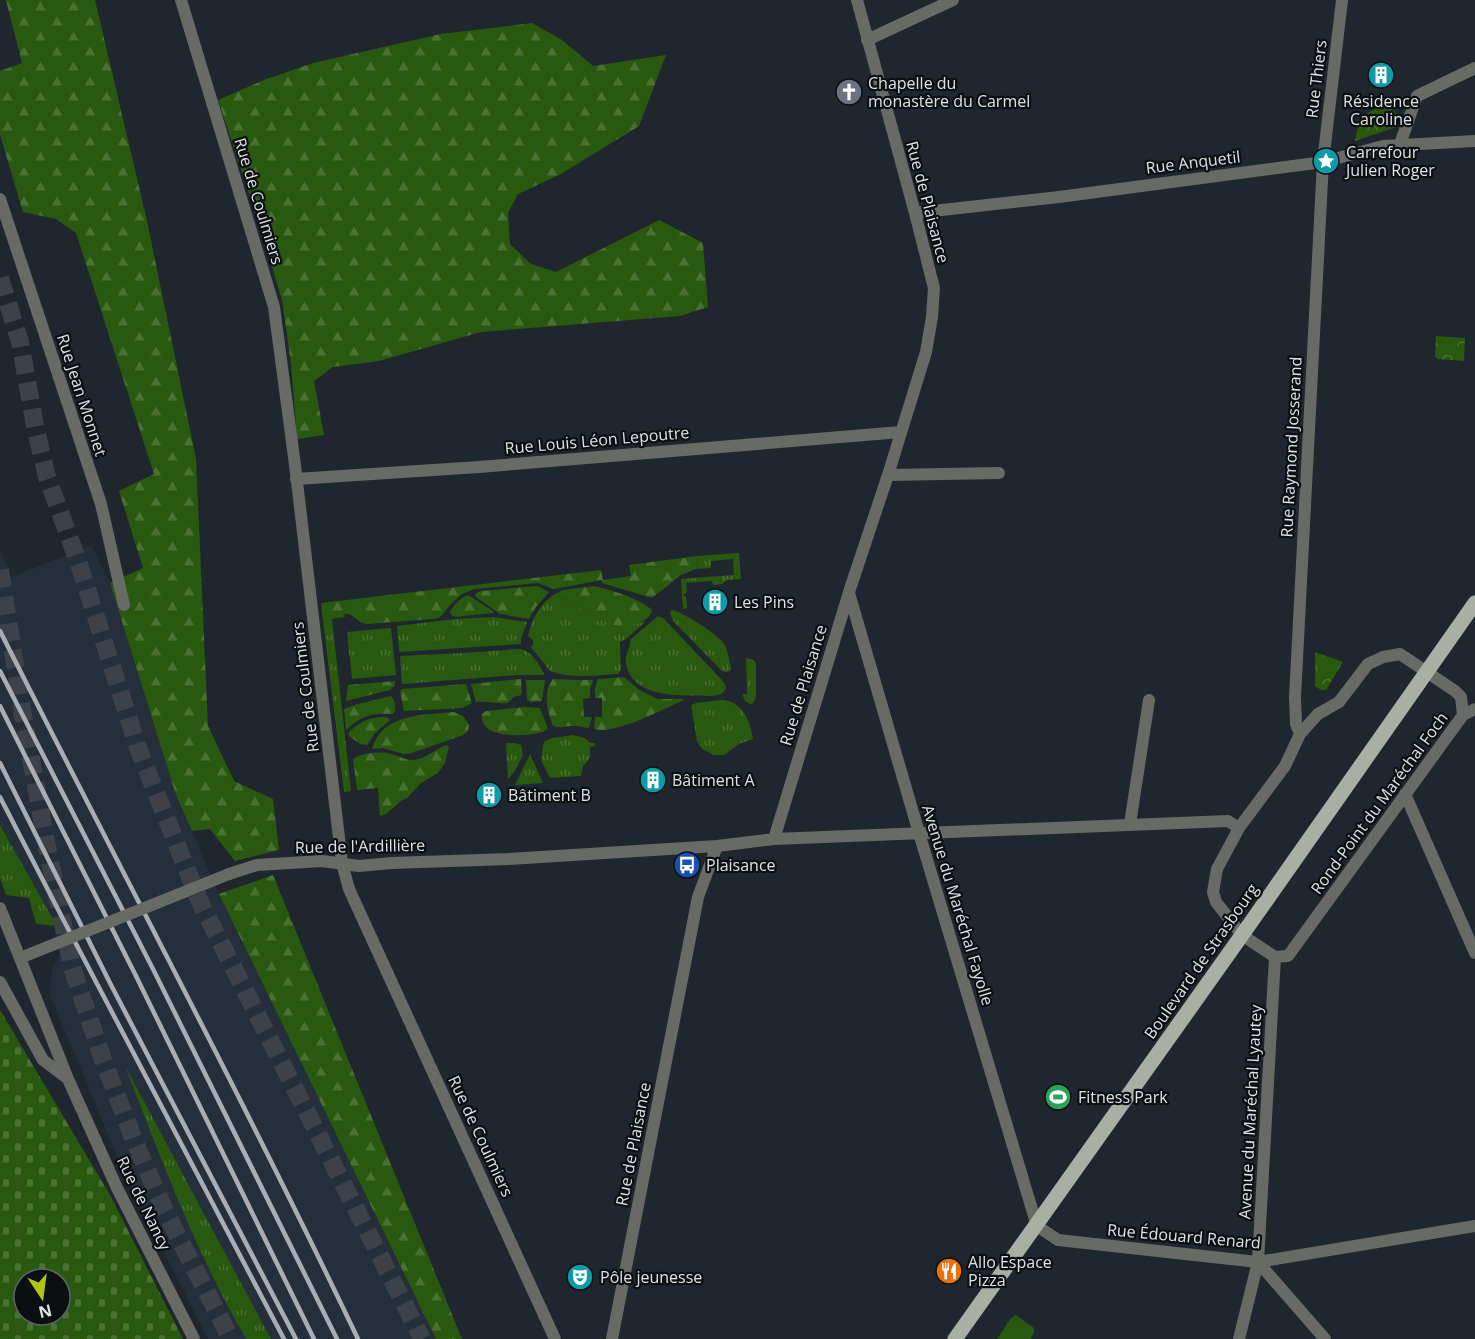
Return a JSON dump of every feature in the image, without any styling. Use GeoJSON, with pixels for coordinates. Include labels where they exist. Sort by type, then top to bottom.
{"type":"FeatureCollection","features":[{"type":"Feature","properties":{"kind":"main road","name":"Boulevard de Strasbourg"},"geometry":{"type":"LineString","coordinates":[[955,1339],[1475,603]]}},
{"type":"Feature","properties":{"kind":"street","name":"Rue de Coulmiers"},"geometry":{"type":"LineString","coordinates":[[181,0],[274,307],[342,863],[349,889],[555,1339]]}},
{"type":"Feature","properties":{"kind":"street","name":"Rue de Plaisance"},"geometry":{"type":"LineString","coordinates":[[774,839],[926,352],[934,288],[857,0]]}},
{"type":"Feature","properties":{"kind":"street"},"geometry":{"type":"LineString","coordinates":[[867,40],[953,0]]}},
{"type":"Feature","properties":{"kind":"street","name":"Rue Thiers"},"geometry":{"type":"LineString","coordinates":[[1323,162],[1342,0]]}},
{"type":"Feature","properties":{"kind":"street"},"geometry":{"type":"LineString","coordinates":[[1400,144],[1417,96],[1475,68]]}},
{"type":"Feature","properties":{"kind":"street","name":"Rue Anquetil"},"geometry":{"type":"LineString","coordinates":[[915,213],[1323,162],[1383,146],[1475,141]]}},
{"type":"Feature","properties":{"kind":"street","name":"Rue Raymond Josserand"},"geometry":{"type":"LineString","coordinates":[[1300,734],[1296,724],[1295,697],[1323,162]]}},
{"type":"Feature","properties":{"kind":"street","name":"Rue Jean Monnet"},"geometry":{"type":"LineString","coordinates":[[0,199],[101,504],[124,604]]}},
{"type":"Feature","properties":{"kind":"street","name":"Rue Louis Léon Lepoutre"},"geometry":{"type":"LineString","coordinates":[[296,479],[901,432]]}},
{"type":"Feature","properties":{"kind":"street"},"geometry":{"type":"LineString","coordinates":[[888,475],[999,472]]}},
{"type":"Feature","properties":{"kind":"street","name":"Avenue du Maréchal Fayolle"},"geometry":{"type":"LineString","coordinates":[[849,593],[1037,1226]]}},
{"type":"Feature","properties":{"kind":"street","name":"Rond-Point du Maréchal Foch"},"geometry":{"type":"LineString","coordinates":[[1400,654],[1427,671],[1461,697],[1463,715],[1288,956],[1275,957],[1242,934],[1216,902],[1213,892],[1217,869],[1239,828],[1286,766],[1300,734],[1318,714],[1339,702],[1368,664],[1383,657],[1400,654]]}},
{"type":"Feature","properties":{"kind":"street"},"geometry":{"type":"LineString","coordinates":[[1130,824],[1149,699]]}},
{"type":"Feature","properties":{"kind":"street"},"geometry":{"type":"LineString","coordinates":[[1463,715],[1475,709]]}},
{"type":"Feature","properties":{"kind":"street"},"geometry":{"type":"LineString","coordinates":[[1405,794],[1475,953]]}},
{"type":"Feature","properties":{"kind":"street"},"geometry":{"type":"LineString","coordinates":[[717,846],[774,839],[1130,824],[1228,821],[1239,828]]}},
{"type":"Feature","properties":{"kind":"street","name":"Rue de Plaisance"},"geometry":{"type":"LineString","coordinates":[[612,1339],[698,897],[717,846]]}},
{"type":"Feature","properties":{"kind":"street","name":"Rue de l'Ardillière"},"geometry":{"type":"LineString","coordinates":[[20,958],[256,865],[322,861],[359,866],[717,846]]}},
{"type":"Feature","properties":{"kind":"street","name":"Rue de Nancy"},"geometry":{"type":"LineString","coordinates":[[0,908],[68,1079],[117,1188],[194,1339]]}},
{"type":"Feature","properties":{"kind":"street","name":"Avenue du Maréchal Lyautey"},"geometry":{"type":"LineString","coordinates":[[1239,1339],[1258,1262],[1275,957]]}},
{"type":"Feature","properties":{"kind":"street","name":"Rue de Nancy"},"geometry":{"type":"LineString","coordinates":[[0,982],[43,1060],[68,1079]]}},
{"type":"Feature","properties":{"kind":"street","name":"Rue Édouard Renard"},"geometry":{"type":"LineString","coordinates":[[1037,1226],[1058,1240],[1258,1262],[1475,1226]]}},
{"type":"Feature","properties":{"kind":"street"},"geometry":{"type":"LineString","coordinates":[[1258,1262],[1325,1339]]}},
{"type":"Feature","properties":{"kind":"shaded area"},"geometry":{"type":"Polygon","coordinates":[[[91,545],[110,583],[176,795],[219,894],[436,1339],[208,1339],[126,1178],[50,995],[52,968],[66,951],[57,926],[0,825],[0,548],[11,577],[91,545]]]}},
{"type":"Feature","properties":{"kind":"green space"},"geometry":{"type":"Polygon","coordinates":[[[6,0],[95,0],[147,221],[196,459],[208,726],[234,781],[273,799],[279,850],[235,861],[210,829],[192,831],[176,795],[110,583],[143,568],[119,491],[154,474],[76,233],[56,219],[23,212],[0,135],[0,71],[22,63],[6,0]]]}},
{"type":"Feature","properties":{"kind":"green space"},"geometry":{"type":"Polygon","coordinates":[[[532,23],[562,40],[593,66],[666,55],[639,126],[561,174],[518,194],[508,213],[510,244],[531,264],[556,272],[659,220],[703,243],[708,307],[680,316],[481,332],[379,361],[333,367],[314,381],[324,435],[297,439],[291,364],[282,300],[218,100],[264,80],[313,63],[441,34],[532,23]]]}},
{"type":"Feature","properties":{"kind":"green space"},"geometry":{"type":"Polygon","coordinates":[[[1383,106],[1396,113],[1402,125],[1355,141],[1358,128],[1366,114],[1383,106]]]}},
{"type":"Feature","properties":{"kind":"green space"},"geometry":{"type":"Polygon","coordinates":[[[1436,336],[1465,338],[1464,361],[1438,359],[1435,356],[1436,336]]]}},
{"type":"Feature","properties":{"kind":"green space"},"geometry":{"type":"Polygon","coordinates":[[[739,553],[741,579],[727,580],[722,584],[714,585],[711,581],[686,583],[687,592],[683,595],[686,597],[687,608],[683,609],[681,579],[734,575],[733,559],[711,561],[711,568],[696,569],[697,556],[739,553]]]}},
{"type":"Feature","properties":{"kind":"green space"},"geometry":{"type":"Polygon","coordinates":[[[697,556],[696,569],[681,575],[652,598],[602,583],[602,580],[554,589],[538,583],[474,589],[462,594],[438,618],[367,624],[351,615],[344,614],[345,617],[323,620],[321,603],[601,570],[603,580],[631,576],[629,565],[697,556]]]}},
{"type":"Feature","properties":{"kind":"green space"},"geometry":{"type":"Polygon","coordinates":[[[537,586],[549,592],[529,619],[500,614],[475,595],[481,591],[537,586]]]}},
{"type":"Feature","properties":{"kind":"green space"},"geometry":{"type":"Polygon","coordinates":[[[594,586],[632,598],[652,610],[647,618],[639,623],[628,626],[617,625],[595,618],[555,594],[563,590],[594,586]]]}},
{"type":"Feature","properties":{"kind":"green space"},"geometry":{"type":"Polygon","coordinates":[[[555,594],[587,613],[609,622],[620,625],[646,621],[620,642],[621,670],[618,674],[584,676],[550,671],[531,647],[533,640],[528,636],[534,617],[545,602],[555,594]]]}},
{"type":"Feature","properties":{"kind":"green space"},"geometry":{"type":"Polygon","coordinates":[[[468,595],[493,613],[456,617],[451,615],[450,612],[455,604],[468,595]]]}},
{"type":"Feature","properties":{"kind":"green space"},"geometry":{"type":"Polygon","coordinates":[[[672,610],[692,619],[721,640],[727,652],[730,671],[722,671],[673,621],[670,613],[672,610]]]}},
{"type":"Feature","properties":{"kind":"green space"},"geometry":{"type":"Polygon","coordinates":[[[658,616],[663,618],[722,680],[726,686],[723,692],[712,696],[660,693],[638,684],[630,675],[626,659],[630,640],[658,616]]]}},
{"type":"Feature","properties":{"kind":"green space"},"geometry":{"type":"Polygon","coordinates":[[[493,617],[527,622],[521,644],[399,652],[397,626],[493,617]]]}},
{"type":"Feature","properties":{"kind":"green space"},"geometry":{"type":"Polygon","coordinates":[[[332,619],[351,791],[344,792],[323,620],[332,619]]]}},
{"type":"Feature","properties":{"kind":"green space"},"geometry":{"type":"Polygon","coordinates":[[[391,628],[396,675],[352,679],[347,632],[391,628]]]}},
{"type":"Feature","properties":{"kind":"green space"},"geometry":{"type":"Polygon","coordinates":[[[519,649],[531,655],[545,675],[402,684],[400,656],[519,649]]]}},
{"type":"Feature","properties":{"kind":"green space"},"geometry":{"type":"Polygon","coordinates":[[[1315,652],[1343,662],[1326,690],[1315,686],[1315,652]]]}},
{"type":"Feature","properties":{"kind":"green space"},"geometry":{"type":"Polygon","coordinates":[[[746,658],[756,663],[756,698],[750,704],[745,701],[742,694],[747,694],[746,658]]]}},
{"type":"Feature","properties":{"kind":"green space"},"geometry":{"type":"Polygon","coordinates":[[[624,677],[638,689],[657,699],[684,700],[627,725],[603,730],[594,729],[595,717],[602,717],[602,698],[595,698],[598,679],[624,677]]]}},
{"type":"Feature","properties":{"kind":"green space"},"geometry":{"type":"Polygon","coordinates":[[[521,679],[521,695],[514,697],[508,703],[476,702],[471,684],[521,679]]]}},
{"type":"Feature","properties":{"kind":"green space"},"geometry":{"type":"Polygon","coordinates":[[[553,679],[593,680],[590,698],[583,699],[584,717],[592,717],[589,728],[553,725],[547,699],[548,688],[553,679]]]}},
{"type":"Feature","properties":{"kind":"green space"},"geometry":{"type":"Polygon","coordinates":[[[526,680],[545,680],[542,701],[527,700],[526,680]]]}},
{"type":"Feature","properties":{"kind":"green space"},"geometry":{"type":"Polygon","coordinates":[[[395,681],[395,685],[390,690],[346,701],[348,685],[395,681]]]}},
{"type":"Feature","properties":{"kind":"green space"},"geometry":{"type":"Polygon","coordinates":[[[466,684],[472,703],[462,708],[404,711],[400,692],[402,689],[466,684]]]}},
{"type":"Feature","properties":{"kind":"green space"},"geometry":{"type":"Polygon","coordinates":[[[391,696],[395,705],[393,714],[368,716],[346,730],[344,709],[391,696]]]}},
{"type":"Feature","properties":{"kind":"green space"},"geometry":{"type":"Polygon","coordinates":[[[729,701],[740,708],[748,719],[753,739],[739,744],[724,755],[714,755],[702,749],[697,741],[691,705],[729,701]]]}},
{"type":"Feature","properties":{"kind":"green space"},"geometry":{"type":"Polygon","coordinates":[[[525,707],[540,708],[548,729],[536,734],[511,735],[488,729],[483,721],[482,714],[486,711],[525,707]]]}},
{"type":"Feature","properties":{"kind":"green space"},"geometry":{"type":"Polygon","coordinates":[[[454,712],[463,716],[469,725],[468,731],[463,735],[409,754],[383,748],[372,749],[377,737],[394,722],[418,716],[454,712]]]}},
{"type":"Feature","properties":{"kind":"green space"},"geometry":{"type":"Polygon","coordinates":[[[384,717],[390,720],[375,733],[367,745],[360,744],[349,736],[349,732],[361,723],[369,719],[384,717]]]}},
{"type":"Feature","properties":{"kind":"green space"},"geometry":{"type":"Polygon","coordinates":[[[573,735],[595,743],[595,746],[590,747],[590,758],[583,766],[581,776],[550,778],[541,760],[545,741],[573,735]]]}},
{"type":"Feature","properties":{"kind":"green space"},"geometry":{"type":"Polygon","coordinates":[[[506,743],[521,745],[523,755],[508,779],[506,743]]]}},
{"type":"Feature","properties":{"kind":"green space"},"geometry":{"type":"Polygon","coordinates":[[[446,745],[449,747],[445,763],[438,773],[421,783],[407,798],[386,814],[380,816],[378,788],[357,790],[353,759],[366,754],[382,753],[415,760],[446,745]]]}},
{"type":"Feature","properties":{"kind":"green space"},"geometry":{"type":"Polygon","coordinates":[[[530,754],[543,783],[515,785],[530,754]]]}},
{"type":"Feature","properties":{"kind":"green space"},"geometry":{"type":"Polygon","coordinates":[[[0,825],[57,926],[36,924],[29,898],[6,895],[0,878],[0,825]]]}},
{"type":"Feature","properties":{"kind":"green space"},"geometry":{"type":"Polygon","coordinates":[[[273,875],[462,1339],[436,1339],[219,894],[273,875]]]}},
{"type":"Feature","properties":{"kind":"green space"},"geometry":{"type":"Polygon","coordinates":[[[0,1010],[110,1195],[183,1339],[0,1339],[0,1010]]]}},
{"type":"Feature","properties":{"kind":"green space"},"geometry":{"type":"Polygon","coordinates":[[[125,1066],[271,1339],[246,1339],[228,1306],[180,1205],[125,1066]]]}},
{"type":"Feature","properties":{"kind":"green space"},"geometry":{"type":"Polygon","coordinates":[[[1016,1315],[1034,1328],[1030,1339],[997,1339],[1011,1318],[1016,1315]]]}},
{"type":"Feature","properties":{"kind":"tunnel"},"geometry":{"type":"LineString","coordinates":[[0,278],[20,342],[47,477],[79,564],[138,748],[200,902],[422,1339]]}},
{"type":"Feature","properties":{"kind":"tunnel"},"geometry":{"type":"LineString","coordinates":[[0,570],[23,715],[72,967],[103,1060],[134,1140],[165,1211],[231,1339]]}},
{"type":"Feature","properties":{"kind":"railway"},"geometry":{"type":"LineString","coordinates":[[0,631],[226,1072],[358,1339]]}},
{"type":"Feature","properties":{"kind":"railway"},"geometry":{"type":"LineString","coordinates":[[0,671],[153,969],[337,1339]]}},
{"type":"Feature","properties":{"kind":"railway"},"geometry":{"type":"LineString","coordinates":[[0,706],[136,976],[314,1339]]}},
{"type":"Feature","properties":{"kind":"railway"},"geometry":{"type":"LineString","coordinates":[[0,763],[111,985],[296,1339]]}},
{"type":"Feature","properties":{"kind":"railway"},"geometry":{"type":"LineString","coordinates":[[0,797],[284,1339]]}},
{"type":"Feature","properties":{"kind":"place","name":"Résidence Caroline"},"geometry":{"type":"Point","coordinates":[1381,75]}},
{"type":"Feature","properties":{"kind":"place","name":"Chapelle du monastère du Carmel"},"geometry":{"type":"Point","coordinates":[849,92]}},
{"type":"Feature","properties":{"kind":"place","name":"Carrefour Julien Roger"},"geometry":{"type":"Point","coordinates":[1326,161]}},
{"type":"Feature","properties":{"kind":"place","name":"Les Pins"},"geometry":{"type":"Point","coordinates":[715,602]}},
{"type":"Feature","properties":{"kind":"place","name":"Bâtiment A"},"geometry":{"type":"Point","coordinates":[653,780]}},
{"type":"Feature","properties":{"kind":"place","name":"Bâtiment B"},"geometry":{"type":"Point","coordinates":[489,795]}},
{"type":"Feature","properties":{"kind":"place","name":"Plaisance"},"geometry":{"type":"Point","coordinates":[687,865]}},
{"type":"Feature","properties":{"kind":"place","name":"Fitness Park"},"geometry":{"type":"Point","coordinates":[1058,1097]}},
{"type":"Feature","properties":{"kind":"place","name":"Allo Espace Pizza"},"geometry":{"type":"Point","coordinates":[949,1271]}},
{"type":"Feature","properties":{"kind":"place","name":"Pôle jeunesse"},"geometry":{"type":"Point","coordinates":[580,1277]}}]}
